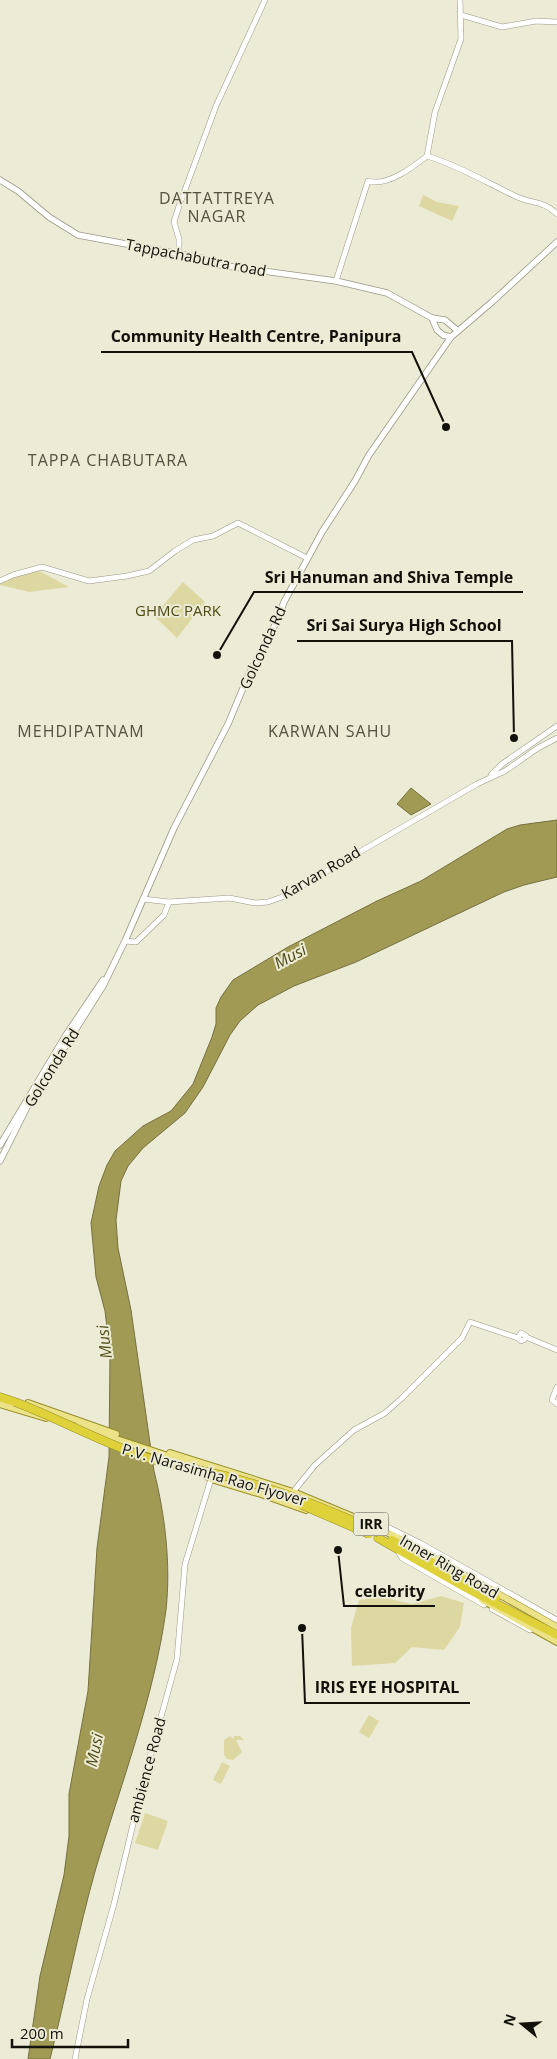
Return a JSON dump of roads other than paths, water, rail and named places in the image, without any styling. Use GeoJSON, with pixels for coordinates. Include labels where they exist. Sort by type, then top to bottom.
{"type":"FeatureCollection","features":[{"type":"Feature","properties":{"kind":"highway","name":"P.V. Narasimha Rao Flyover"},"geometry":{"type":"LineString","coordinates":[[0,1395],[129,1451],[167,1464],[265,1487],[323,1508],[397,1542],[557,1629]]}},
{"type":"Feature","properties":{"kind":"highway","name":"P.V. Narasimha Rao Flyover"},"geometry":{"type":"LineString","coordinates":[[0,1403],[31,1414],[89,1441],[128,1455],[264,1492],[320,1512],[378,1538],[466,1588],[557,1635]]}},
{"type":"Feature","properties":{"kind":"main road","name":"Tappachabutra road"},"geometry":{"type":"LineString","coordinates":[[0,180],[18,191],[49,217],[78,235],[107,242],[201,258],[210,263],[336,281],[387,293],[432,318],[445,320],[458,331]]}},
{"type":"Feature","properties":{"kind":"main road","name":"Golconda Rd"},"geometry":{"type":"LineString","coordinates":[[0,1161],[28,1107],[98,994],[125,942],[174,828],[228,724],[250,674],[307,558],[369,455],[451,337],[557,242]]}},
{"type":"Feature","properties":{"kind":"main road","name":"Tappachabutra road"},"geometry":{"type":"LineString","coordinates":[[432,318],[437,330],[443,335],[451,337]]}},
{"type":"Feature","properties":{"kind":"main road","name":"Golconda Rd"},"geometry":{"type":"LineString","coordinates":[[0,1145],[66,1035],[98,985],[107,976]]}},
{"type":"Feature","properties":{"kind":"main road","name":"Inner Ring Road"},"geometry":{"type":"LineString","coordinates":[[0,1395],[171,1455],[293,1492],[364,1519],[449,1563],[557,1629]]}},
{"type":"Feature","properties":{"kind":"main road","name":"Inner Ring Road"},"geometry":{"type":"LineString","coordinates":[[0,1403],[72,1421]]}},
{"type":"Feature","properties":{"kind":"main road","name":"Inner Ring Road"},"geometry":{"type":"LineString","coordinates":[[171,1455],[193,1466],[211,1479],[288,1503],[337,1522],[382,1543],[557,1643]]}},
{"type":"Feature","properties":{"kind":"street"},"geometry":{"type":"LineString","coordinates":[[179,255],[179,238],[174,222],[179,206],[216,106],[265,0]]}},
{"type":"Feature","properties":{"kind":"street"},"geometry":{"type":"LineString","coordinates":[[336,281],[368,180],[375,182],[400,175],[427,156],[435,112],[461,39],[460,0]]}},
{"type":"Feature","properties":{"kind":"street"},"geometry":{"type":"LineString","coordinates":[[461,15],[502,27],[536,21],[557,22]]}},
{"type":"Feature","properties":{"kind":"street"},"geometry":{"type":"LineString","coordinates":[[427,156],[452,164],[516,197],[546,204],[557,214]]}},
{"type":"Feature","properties":{"kind":"street"},"geometry":{"type":"LineString","coordinates":[[0,581],[13,575],[42,567],[84,580],[126,576],[148,571],[193,540],[213,536],[238,524],[307,558]]}},
{"type":"Feature","properties":{"kind":"street","name":"Karvan Road"},"geometry":{"type":"LineString","coordinates":[[490,777],[502,764],[557,726]]}},
{"type":"Feature","properties":{"kind":"street","name":"Karvan Road"},"geometry":{"type":"LineString","coordinates":[[143,899],[169,902],[229,898],[255,903],[268,902],[282,897],[490,777],[505,771],[538,748],[557,738]]}},
{"type":"Feature","properties":{"kind":"street"},"geometry":{"type":"LineString","coordinates":[[125,942],[136,942],[164,915],[169,902]]}},
{"type":"Feature","properties":{"kind":"street"},"geometry":{"type":"LineString","coordinates":[[288,1503],[293,1492],[315,1465],[354,1430],[385,1413],[402,1398],[462,1338],[470,1322],[518,1338],[522,1334],[557,1350]]}},
{"type":"Feature","properties":{"kind":"street"},"geometry":{"type":"LineString","coordinates":[[557,1387],[552,1400],[557,1404]]}},
{"type":"Feature","properties":{"kind":"street","name":"ambience Road"},"geometry":{"type":"LineString","coordinates":[[75,2059],[86,1999],[114,1904],[143,1782],[177,1659],[185,1564],[211,1479]]}},
{"type":"Feature","properties":{"kind":"street"},"geometry":{"type":"LineString","coordinates":[[449,1563],[557,1620]]}},
{"type":"Feature","properties":{"kind":"water"},"geometry":{"type":"Polygon","coordinates":[[[411,788],[431,804],[411,815],[397,804],[411,788]]]}},
{"type":"Feature","properties":{"kind":"water","name":"Musi"},"geometry":{"type":"Polygon","coordinates":[[[557,820],[557,877],[504,892],[356,962],[294,986],[258,1005],[240,1021],[230,1035],[203,1087],[185,1113],[143,1148],[128,1166],[121,1181],[116,1220],[118,1248],[131,1310],[154,1471],[164,1522],[168,1575],[166,1610],[154,1675],[96,1868],[50,2059],[28,2059],[40,1976],[64,1875],[69,1836],[69,1794],[88,1691],[97,1548],[109,1457],[110,1354],[105,1311],[96,1277],[91,1223],[99,1186],[107,1165],[115,1151],[143,1126],[171,1111],[193,1084],[216,1024],[216,1008],[233,980],[288,947],[377,901],[421,881],[507,829],[520,825],[557,820]]]}},
{"type":"Feature","properties":{"kind":"place","name":"Community Health Centre, Panipura"},"geometry":{"type":"Point","coordinates":[446,427]}},
{"type":"Feature","properties":{"kind":"place","name":"Sri Hanuman and Shiva Temple"},"geometry":{"type":"Point","coordinates":[217,655]}},
{"type":"Feature","properties":{"kind":"place","name":"Sri Sai Surya High School"},"geometry":{"type":"Point","coordinates":[514,738]}},
{"type":"Feature","properties":{"kind":"place","name":"celebrity"},"geometry":{"type":"Point","coordinates":[338,1550]}},
{"type":"Feature","properties":{"kind":"place","name":"IRIS EYE HOSPITAL"},"geometry":{"type":"Point","coordinates":[302,1628]}},
{"type":"Feature","properties":{"kind":"district","name":"DATTATTREYA NAGAR"},"geometry":{"type":"Point","coordinates":[217,207]}},
{"type":"Feature","properties":{"kind":"district","name":"TAPPA CHABUTARA"},"geometry":{"type":"Point","coordinates":[108,460]}},
{"type":"Feature","properties":{"kind":"district","name":"MEHDIPATNAM"},"geometry":{"type":"Point","coordinates":[81,731]}},
{"type":"Feature","properties":{"kind":"district","name":"KARWAN SAHU"},"geometry":{"type":"Point","coordinates":[330,731]}},
{"type":"Feature","properties":{"kind":"park label","name":"GHMC PARK"},"geometry":{"type":"Point","coordinates":[178,611]}}]}
